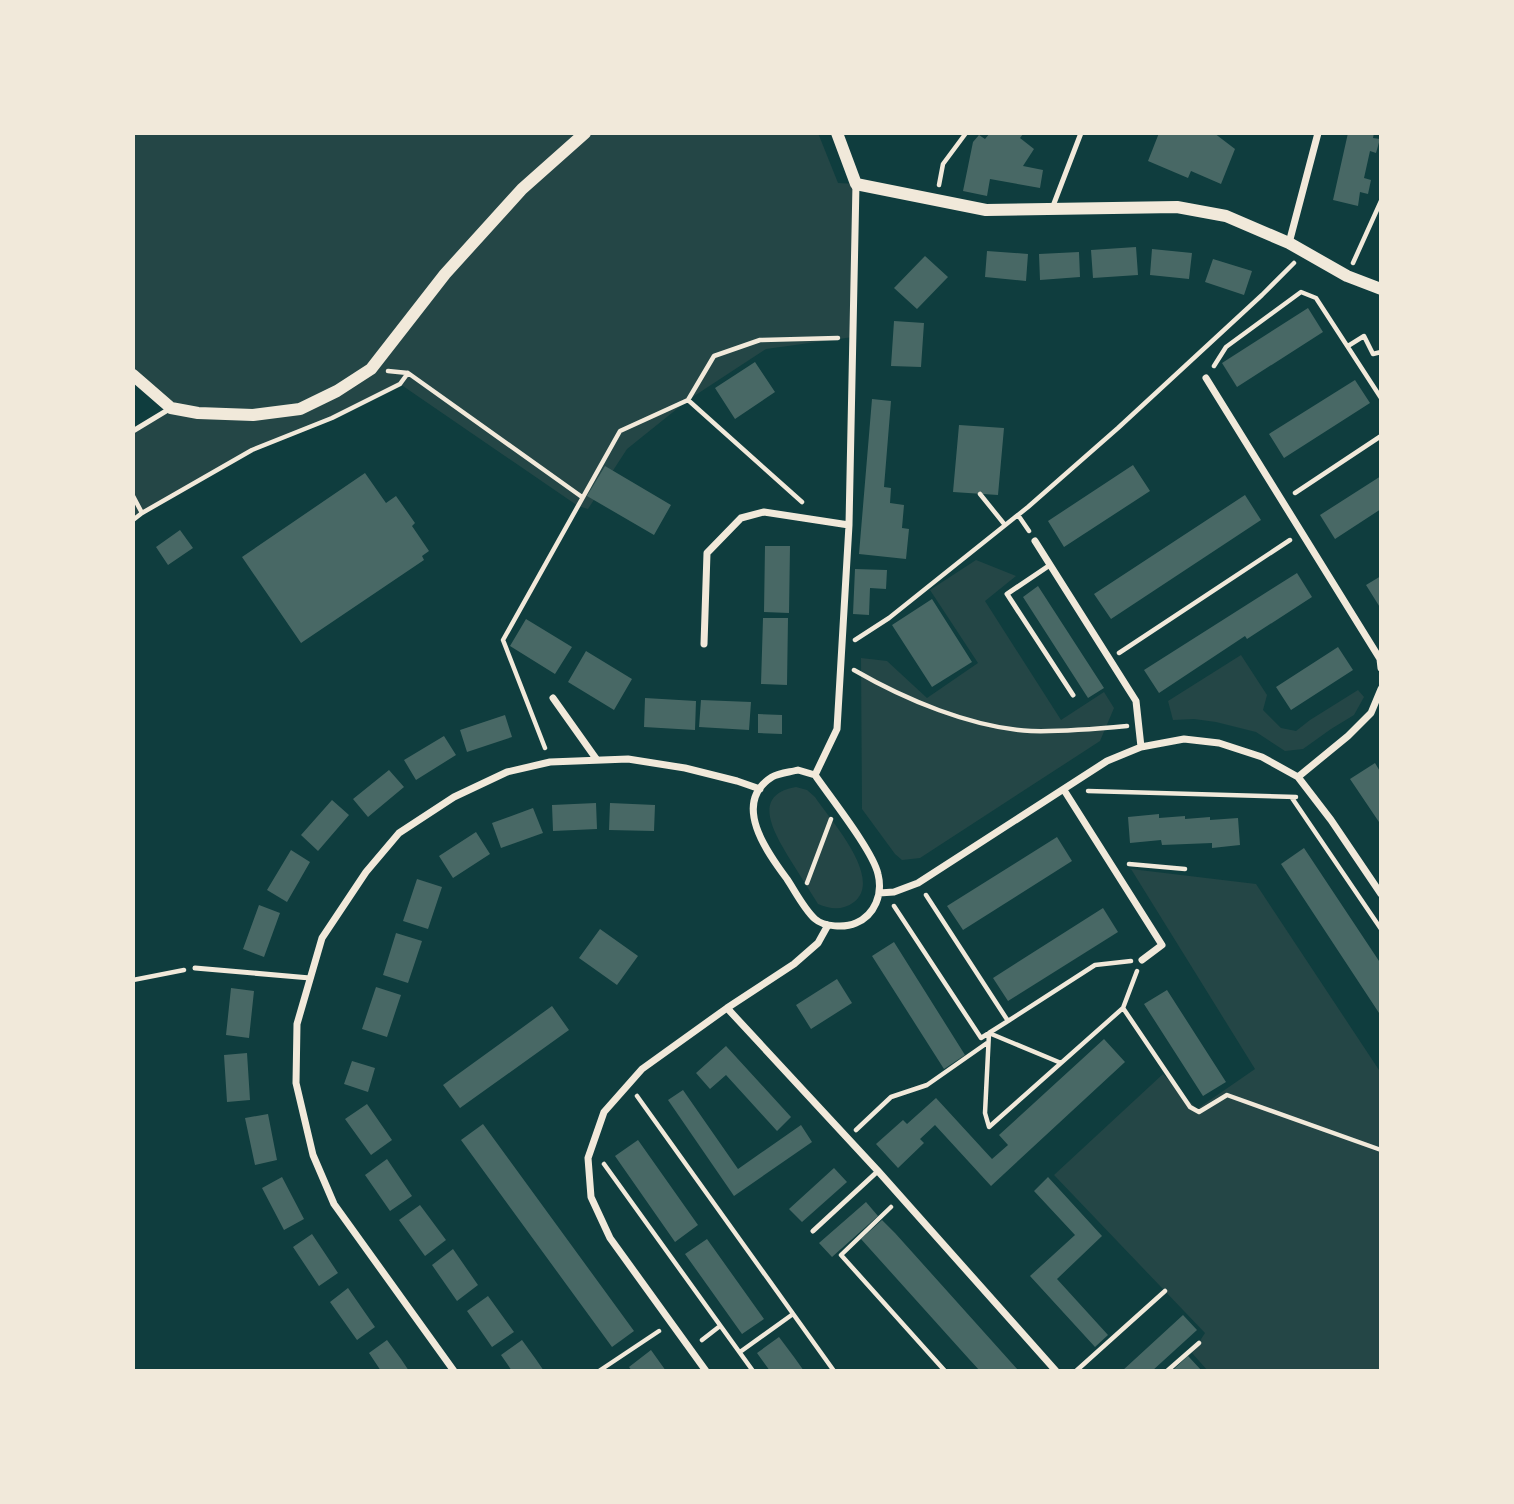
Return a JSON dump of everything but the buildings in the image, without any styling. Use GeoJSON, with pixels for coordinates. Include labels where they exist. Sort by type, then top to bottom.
{"type":"FeatureCollection","features":[{"type":"Feature","properties":{"kind":"street"},"geometry":{"type":"LineString","coordinates":[[133,375],[171,408],[198,413],[253,415],[300,409],[337,391],[372,369],[445,274],[479,236],[522,189],[585,133]]}},
{"type":"Feature","properties":{"kind":"street"},"geometry":{"type":"LineString","coordinates":[[815,775],[837,729],[849,525],[856,184],[836,133]]}},
{"type":"Feature","properties":{"kind":"street"},"geometry":{"type":"LineString","coordinates":[[1289,243],[1318,133]]}},
{"type":"Feature","properties":{"kind":"street"},"geometry":{"type":"LineString","coordinates":[[856,184],[986,210],[1177,207],[1226,216],[1289,243],[1347,276],[1381,289]]}},
{"type":"Feature","properties":{"kind":"street"},"geometry":{"type":"LineString","coordinates":[[1206,379],[1380,659],[1381,668]]}},
{"type":"Feature","properties":{"kind":"street"},"geometry":{"type":"LineString","coordinates":[[704,644],[707,553],[741,518],[764,512],[849,525]]}},
{"type":"Feature","properties":{"kind":"street"},"geometry":{"type":"LineString","coordinates":[[1035,541],[1136,701],[1141,747]]}},
{"type":"Feature","properties":{"kind":"street"},"geometry":{"type":"LineString","coordinates":[[1298,777],[1348,736],[1371,713],[1381,688]]}},
{"type":"Feature","properties":{"kind":"street"},"geometry":{"type":"LineString","coordinates":[[553,698],[597,760]]}},
{"type":"Feature","properties":{"kind":"street"},"geometry":{"type":"LineString","coordinates":[[882,893],[918,883],[1107,761],[1141,747],[1184,739],[1219,743],[1262,757],[1298,777],[1381,894]]}},
{"type":"Feature","properties":{"kind":"street"},"geometry":{"type":"LineString","coordinates":[[454,1371],[334,1204],[313,1155],[296,1083],[297,1024],[322,938],[366,872],[399,833],[454,797],[507,772],[550,762],[628,760],[685,768],[760,789]]}},
{"type":"Feature","properties":{"kind":"street"},"geometry":{"type":"LineString","coordinates":[[798,770],[815,775],[869,855],[878,873],[882,893],[875,908],[855,924],[828,925],[815,919],[774,861],[754,823],[752,803],[760,789],[773,776],[798,770]]}},
{"type":"Feature","properties":{"kind":"street"},"geometry":{"type":"LineString","coordinates":[[1064,790],[1162,945],[1142,960]]}},
{"type":"Feature","properties":{"kind":"street"},"geometry":{"type":"LineString","coordinates":[[706,1371],[610,1238],[591,1197],[587,1158],[604,1112],[642,1069],[807,954],[818,943],[828,925]]}},
{"type":"Feature","properties":{"kind":"street"},"geometry":{"type":"LineString","coordinates":[[727,1008],[878,1171],[1056,1371]]}},
{"type":"Feature","properties":{"kind":"lane"},"geometry":{"type":"LineString","coordinates":[[1052,209],[1082,133]]}},
{"type":"Feature","properties":{"kind":"lane"},"geometry":{"type":"LineString","coordinates":[[133,431],[171,408]]}},
{"type":"Feature","properties":{"kind":"lane"},"geometry":{"type":"LineString","coordinates":[[1050,565],[1007,594],[1073,695]]}},
{"type":"Feature","properties":{"kind":"lane"},"geometry":{"type":"LineString","coordinates":[[195,968],[310,978]]}},
{"type":"Feature","properties":{"kind":"lane"},"geometry":{"type":"LineString","coordinates":[[813,1231],[878,1171]]}},
{"type":"Feature","properties":{"kind":"path"},"geometry":{"type":"LineString","coordinates":[[936,200],[943,164],[965,133]]}},
{"type":"Feature","properties":{"kind":"path"},"geometry":{"type":"LineString","coordinates":[[1347,276],[1381,201]]}},
{"type":"Feature","properties":{"kind":"path"},"geometry":{"type":"LineString","coordinates":[[842,647],[867,634],[1005,525],[1128,419],[1305,252]]}},
{"type":"Feature","properties":{"kind":"path"},"geometry":{"type":"LineString","coordinates":[[1206,379],[1226,347],[1301,292],[1316,298],[1381,398]]}},
{"type":"Feature","properties":{"kind":"path"},"geometry":{"type":"LineString","coordinates":[[1348,346],[1364,336],[1373,354],[1381,352]]}},
{"type":"Feature","properties":{"kind":"path"},"geometry":{"type":"LineString","coordinates":[[550,762],[503,640],[620,431],[688,400],[714,356],[760,340],[853,337]]}},
{"type":"Feature","properties":{"kind":"path"},"geometry":{"type":"LineString","coordinates":[[372,369],[408,373],[582,497]]}},
{"type":"Feature","properties":{"kind":"path"},"geometry":{"type":"LineString","coordinates":[[133,520],[252,450],[332,418],[400,384],[408,373]]}},
{"type":"Feature","properties":{"kind":"path"},"geometry":{"type":"LineString","coordinates":[[688,400],[823,522]]}},
{"type":"Feature","properties":{"kind":"path"},"geometry":{"type":"LineString","coordinates":[[1282,502],[1381,436]]}},
{"type":"Feature","properties":{"kind":"path"},"geometry":{"type":"LineString","coordinates":[[981,494],[1005,525]]}},
{"type":"Feature","properties":{"kind":"path"},"geometry":{"type":"LineString","coordinates":[[133,496],[142,513]]}},
{"type":"Feature","properties":{"kind":"path"},"geometry":{"type":"LineString","coordinates":[[1110,659],[1302,533]]}},
{"type":"Feature","properties":{"kind":"path"},"geometry":{"type":"LineString","coordinates":[[841,662],[885,688],[925,706],[977,721],[1028,731],[1078,731],[1139,725]]}},
{"type":"Feature","properties":{"kind":"path"},"geometry":{"type":"LineString","coordinates":[[1064,790],[1314,798]]}},
{"type":"Feature","properties":{"kind":"path"},"geometry":{"type":"LineString","coordinates":[[1292,797],[1381,929]]}},
{"type":"Feature","properties":{"kind":"path"},"geometry":{"type":"LineString","coordinates":[[801,899],[836,805]]}},
{"type":"Feature","properties":{"kind":"path"},"geometry":{"type":"LineString","coordinates":[[1110,863],[1185,869]]}},
{"type":"Feature","properties":{"kind":"path"},"geometry":{"type":"LineString","coordinates":[[918,883],[1008,1021]]}},
{"type":"Feature","properties":{"kind":"path"},"geometry":{"type":"LineString","coordinates":[[882,893],[981,1038],[1095,965],[1142,960],[1123,1008],[989,1127],[985,1113],[989,1033]]}},
{"type":"Feature","properties":{"kind":"path"},"geometry":{"type":"LineString","coordinates":[[133,980],[195,968]]}},
{"type":"Feature","properties":{"kind":"path"},"geometry":{"type":"LineString","coordinates":[[1123,1008],[1189,1107],[1199,1112],[1227,1095],[1381,1150]]}},
{"type":"Feature","properties":{"kind":"path"},"geometry":{"type":"LineString","coordinates":[[989,1033],[1061,1063]]}},
{"type":"Feature","properties":{"kind":"path"},"geometry":{"type":"LineString","coordinates":[[848,1138],[891,1097],[928,1085],[988,1043]]}},
{"type":"Feature","properties":{"kind":"path"},"geometry":{"type":"LineString","coordinates":[[628,1084],[834,1371]]}},
{"type":"Feature","properties":{"kind":"path"},"geometry":{"type":"LineString","coordinates":[[592,1146],[753,1371]]}},
{"type":"Feature","properties":{"kind":"path"},"geometry":{"type":"LineString","coordinates":[[901,1197],[841,1255],[945,1371]]}},
{"type":"Feature","properties":{"kind":"path"},"geometry":{"type":"LineString","coordinates":[[1076,1371],[1165,1291]]}},
{"type":"Feature","properties":{"kind":"path"},"geometry":{"type":"LineString","coordinates":[[740,1352],[793,1314]]}},
{"type":"Feature","properties":{"kind":"path"},"geometry":{"type":"LineString","coordinates":[[599,1371],[671,1323]]}},
{"type":"Feature","properties":{"kind":"path"},"geometry":{"type":"LineString","coordinates":[[690,1349],[720,1326]]}},
{"type":"Feature","properties":{"kind":"path"},"geometry":{"type":"LineString","coordinates":[[1167,1371],[1199,1343]]}},
{"type":"Feature","properties":{"kind":"shaded area"},"geometry":{"type":"Polygon","coordinates":[[[133,133],[818,133],[838,183],[856,184],[853,337],[766,349],[688,400],[627,449],[588,509],[578,506],[400,384],[332,418],[252,450],[133,520],[133,431],[171,408],[133,375],[133,133]]]}},
{"type":"Feature","properties":{"kind":"shaded area"},"geometry":{"type":"Polygon","coordinates":[[[976,560],[1016,576],[985,601],[1061,720],[1104,692],[1114,708],[1100,741],[920,858],[902,860],[862,809],[861,658],[887,661],[927,698],[978,663],[930,590],[976,560]]]}},
{"type":"Feature","properties":{"kind":"shaded area"},"geometry":{"type":"Polygon","coordinates":[[[1241,655],[1267,695],[1263,710],[1281,728],[1296,731],[1358,690],[1364,697],[1354,715],[1303,749],[1285,751],[1256,732],[1216,722],[1173,720],[1168,701],[1241,655]]]}},
{"type":"Feature","properties":{"kind":"shaded area"},"geometry":{"type":"Polygon","coordinates":[[[796,787],[807,790],[815,797],[842,834],[859,864],[863,879],[862,892],[850,905],[836,908],[818,904],[774,829],[770,818],[773,799],[781,791],[796,787]]]}},
{"type":"Feature","properties":{"kind":"shaded area"},"geometry":{"type":"Polygon","coordinates":[[[1131,869],[1256,884],[1381,1073],[1381,1371],[1208,1371],[1192,1353],[1205,1333],[1054,1175],[1163,1074],[1197,1109],[1255,1069],[1131,869]]]}}]}
